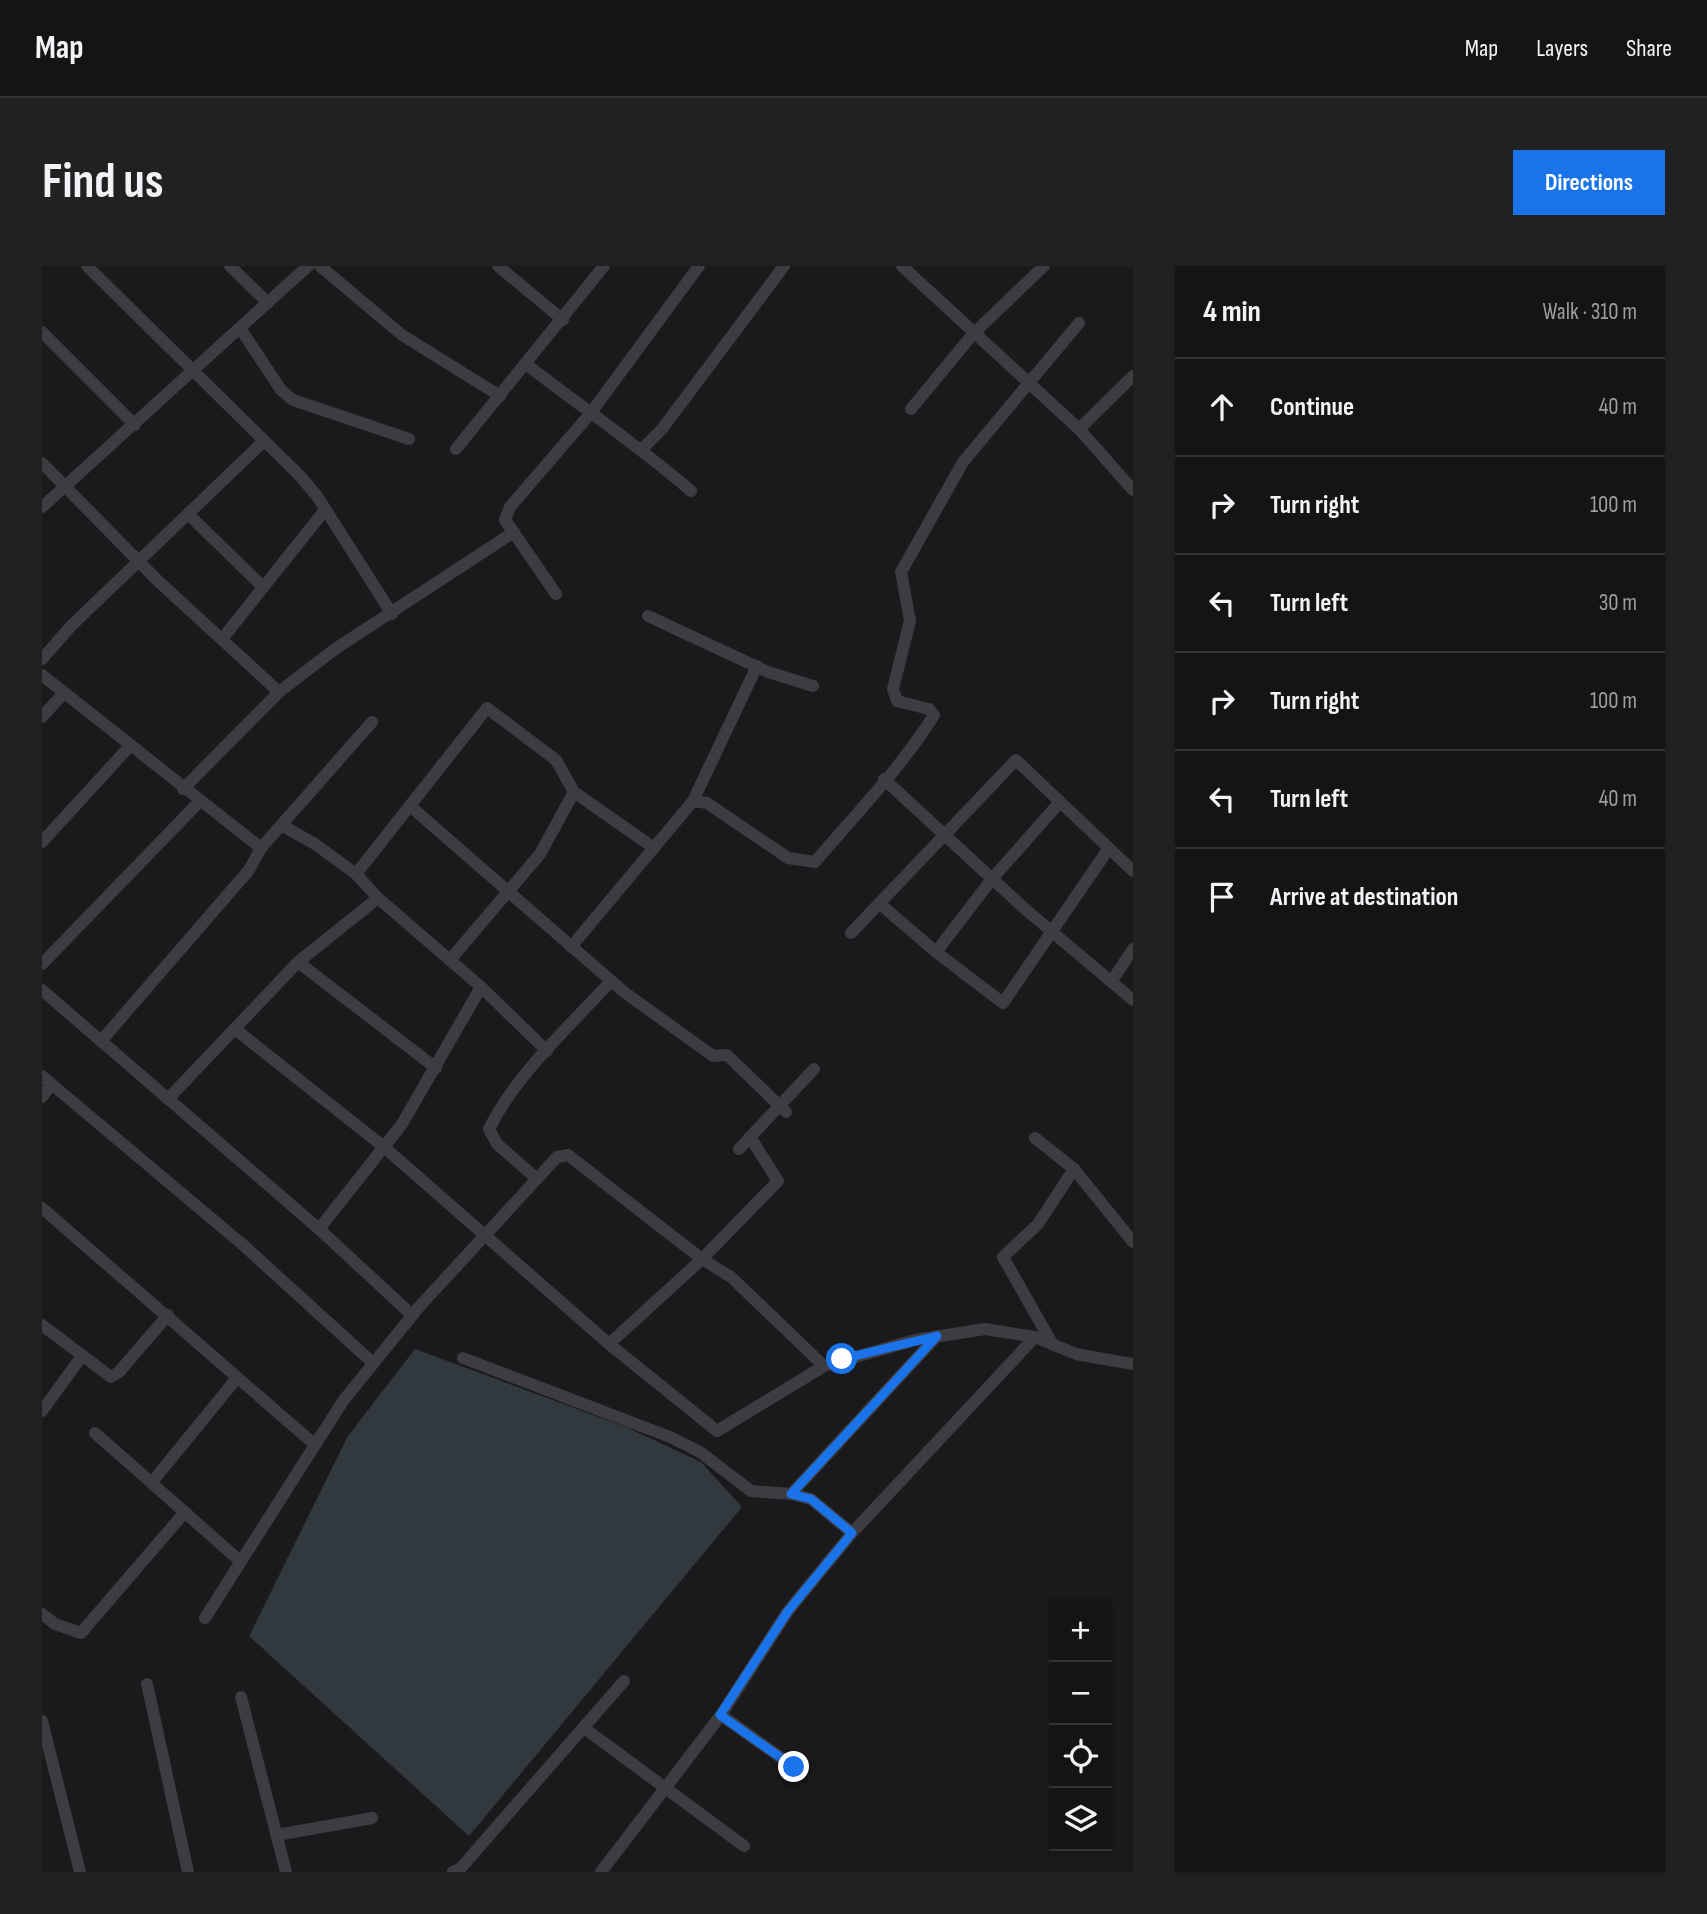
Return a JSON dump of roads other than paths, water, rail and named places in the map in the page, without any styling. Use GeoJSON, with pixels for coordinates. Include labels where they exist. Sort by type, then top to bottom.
{"type":"FeatureCollection","features":[{"type":"Feature","properties":{"kind":"street"},"geometry":{"type":"LineString","coordinates":[[87,266],[300,476],[392,614]]}},
{"type":"Feature","properties":{"kind":"street"},"geometry":{"type":"LineString","coordinates":[[230,266],[268,303]]}},
{"type":"Feature","properties":{"kind":"street"},"geometry":{"type":"LineString","coordinates":[[42,507],[308,266]]}},
{"type":"Feature","properties":{"kind":"street"},"geometry":{"type":"LineString","coordinates":[[320,266],[401,335],[500,396]]}},
{"type":"Feature","properties":{"kind":"street"},"geometry":{"type":"LineString","coordinates":[[498,266],[563,320]]}},
{"type":"Feature","properties":{"kind":"street"},"geometry":{"type":"LineString","coordinates":[[457,449],[604,266]]}},
{"type":"Feature","properties":{"kind":"street"},"geometry":{"type":"LineString","coordinates":[[555,594],[505,520],[510,507],[590,414],[699,266]]}},
{"type":"Feature","properties":{"kind":"street"},"geometry":{"type":"LineString","coordinates":[[642,449],[662,429],[784,266]]}},
{"type":"Feature","properties":{"kind":"street"},"geometry":{"type":"LineString","coordinates":[[902,266],[1027,384],[1079,429],[1133,491]]}},
{"type":"Feature","properties":{"kind":"street"},"geometry":{"type":"LineString","coordinates":[[911,410],[973,334],[1044,266]]}},
{"type":"Feature","properties":{"kind":"street"},"geometry":{"type":"LineString","coordinates":[[693,801],[707,803],[788,858],[815,862],[884,779],[909,755],[934,715],[929,709],[897,701],[893,689],[910,621],[901,572],[963,462],[1079,323]]}},
{"type":"Feature","properties":{"kind":"street"},"geometry":{"type":"LineString","coordinates":[[240,328],[281,390],[293,400],[409,439]]}},
{"type":"Feature","properties":{"kind":"street"},"geometry":{"type":"LineString","coordinates":[[42,332],[135,425]]}},
{"type":"Feature","properties":{"kind":"street"},"geometry":{"type":"LineString","coordinates":[[526,364],[590,414],[642,449],[691,491]]}},
{"type":"Feature","properties":{"kind":"street"},"geometry":{"type":"LineString","coordinates":[[1079,429],[1133,376]]}},
{"type":"Feature","properties":{"kind":"street"},"geometry":{"type":"LineString","coordinates":[[42,659],[71,626],[264,441]]}},
{"type":"Feature","properties":{"kind":"street"},"geometry":{"type":"LineString","coordinates":[[42,463],[139,561],[279,692]]}},
{"type":"Feature","properties":{"kind":"street"},"geometry":{"type":"LineString","coordinates":[[222,639],[325,510]]}},
{"type":"Feature","properties":{"kind":"street"},"geometry":{"type":"LineString","coordinates":[[188,514],[263,587]]}},
{"type":"Feature","properties":{"kind":"street"},"geometry":{"type":"LineString","coordinates":[[183,789],[279,692],[335,649],[514,532]]}},
{"type":"Feature","properties":{"kind":"street"},"geometry":{"type":"LineString","coordinates":[[648,616],[757,666],[813,686]]}},
{"type":"Feature","properties":{"kind":"street"},"geometry":{"type":"LineString","coordinates":[[571,947],[693,801],[757,666]]}},
{"type":"Feature","properties":{"kind":"street"},"geometry":{"type":"LineString","coordinates":[[42,675],[129,747],[261,848]]}},
{"type":"Feature","properties":{"kind":"street"},"geometry":{"type":"LineString","coordinates":[[42,717],[63,694]]}},
{"type":"Feature","properties":{"kind":"street"},"geometry":{"type":"LineString","coordinates":[[356,874],[487,708],[556,760],[574,792],[654,848]]}},
{"type":"Feature","properties":{"kind":"street"},"geometry":{"type":"LineString","coordinates":[[101,1041],[249,870],[261,848],[372,722]]}},
{"type":"Feature","properties":{"kind":"street"},"geometry":{"type":"LineString","coordinates":[[42,842],[129,747]]}},
{"type":"Feature","properties":{"kind":"street"},"geometry":{"type":"LineString","coordinates":[[851,933],[943,834],[1016,761],[1133,871]]}},
{"type":"Feature","properties":{"kind":"street"},"geometry":{"type":"LineString","coordinates":[[884,779],[992,879],[1133,1000]]}},
{"type":"Feature","properties":{"kind":"street"},"geometry":{"type":"LineString","coordinates":[[450,960],[540,853],[574,792]]}},
{"type":"Feature","properties":{"kind":"street"},"geometry":{"type":"LineString","coordinates":[[42,964],[200,801]]}},
{"type":"Feature","properties":{"kind":"street"},"geometry":{"type":"LineString","coordinates":[[936,952],[992,879],[1060,802]]}},
{"type":"Feature","properties":{"kind":"street"},"geometry":{"type":"LineString","coordinates":[[410,806],[611,981],[713,1056],[727,1055],[782,1108]]}},
{"type":"Feature","properties":{"kind":"street"},"geometry":{"type":"LineString","coordinates":[[283,826],[315,844],[356,874],[378,898],[481,987],[547,1051]]}},
{"type":"Feature","properties":{"kind":"street"},"geometry":{"type":"LineString","coordinates":[[879,903],[936,952],[1003,1003],[1109,848]]}},
{"type":"Feature","properties":{"kind":"street"},"geometry":{"type":"LineString","coordinates":[[168,1099],[298,962],[378,898]]}},
{"type":"Feature","properties":{"kind":"street"},"geometry":{"type":"LineString","coordinates":[[1111,982],[1133,949]]}},
{"type":"Feature","properties":{"kind":"street"},"geometry":{"type":"LineString","coordinates":[[298,962],[436,1068]]}},
{"type":"Feature","properties":{"kind":"street"},"geometry":{"type":"LineString","coordinates":[[537,1179],[497,1144],[489,1129],[496,1114],[547,1051],[611,981]]}},
{"type":"Feature","properties":{"kind":"street"},"geometry":{"type":"LineString","coordinates":[[320,1229],[402,1124],[481,987]]}},
{"type":"Feature","properties":{"kind":"street"},"geometry":{"type":"LineString","coordinates":[[42,990],[320,1229],[412,1315]]}},
{"type":"Feature","properties":{"kind":"street"},"geometry":{"type":"LineString","coordinates":[[235,1029],[384,1147],[609,1344],[717,1431],[824,1366],[937,1336],[985,1329],[1035,1337],[1076,1354],[1133,1364]]}},
{"type":"Feature","properties":{"kind":"street"},"geometry":{"type":"LineString","coordinates":[[739,1149],[782,1108],[814,1069]]}},
{"type":"Feature","properties":{"kind":"street"},"geometry":{"type":"LineString","coordinates":[[42,1097],[47,1080],[242,1244],[373,1363]]}},
{"type":"Feature","properties":{"kind":"street"},"geometry":{"type":"LineString","coordinates":[[609,1344],[702,1259],[778,1181],[750,1137]]}},
{"type":"Feature","properties":{"kind":"street"},"geometry":{"type":"LineString","coordinates":[[1035,1138],[1074,1169],[1133,1242]]}},
{"type":"Feature","properties":{"kind":"street"},"geometry":{"type":"LineString","coordinates":[[205,1618],[314,1444],[373,1363],[412,1315],[557,1157],[568,1155],[702,1259],[731,1277],[824,1366]]}},
{"type":"Feature","properties":{"kind":"street"},"geometry":{"type":"LineString","coordinates":[[1054,1345],[1003,1257],[1038,1224],[1074,1169]]}},
{"type":"Feature","properties":{"kind":"street"},"geometry":{"type":"LineString","coordinates":[[42,1208],[314,1444]]}},
{"type":"Feature","properties":{"kind":"street"},"geometry":{"type":"LineString","coordinates":[[42,1325],[111,1377],[119,1372],[168,1315]]}},
{"type":"Feature","properties":{"kind":"street"},"geometry":{"type":"LineString","coordinates":[[791,1494],[937,1336]]}},
{"type":"Feature","properties":{"kind":"street"},"geometry":{"type":"LineString","coordinates":[[601,1872],[720,1715],[788,1611],[852,1533],[1035,1337]]}},
{"type":"Feature","properties":{"kind":"street"},"geometry":{"type":"LineString","coordinates":[[42,1411],[82,1356]]}},
{"type":"Feature","properties":{"kind":"street"},"geometry":{"type":"LineString","coordinates":[[463,1358],[670,1437],[699,1452],[751,1491],[791,1494],[811,1499],[852,1533]]}},
{"type":"Feature","properties":{"kind":"street"},"geometry":{"type":"LineString","coordinates":[[152,1482],[237,1378]]}},
{"type":"Feature","properties":{"kind":"street"},"geometry":{"type":"LineString","coordinates":[[95,1433],[240,1561]]}},
{"type":"Feature","properties":{"kind":"street"},"geometry":{"type":"LineString","coordinates":[[42,1614],[55,1624],[81,1633],[185,1512]]}},
{"type":"Feature","properties":{"kind":"street"},"geometry":{"type":"LineString","coordinates":[[453,1872],[460,1869],[624,1681]]}},
{"type":"Feature","properties":{"kind":"street"},"geometry":{"type":"LineString","coordinates":[[147,1684],[188,1872]]}},
{"type":"Feature","properties":{"kind":"street"},"geometry":{"type":"LineString","coordinates":[[241,1698],[286,1872]]}},
{"type":"Feature","properties":{"kind":"street"},"geometry":{"type":"LineString","coordinates":[[720,1715],[794,1767]]}},
{"type":"Feature","properties":{"kind":"street"},"geometry":{"type":"LineString","coordinates":[[42,1721],[80,1872]]}},
{"type":"Feature","properties":{"kind":"street"},"geometry":{"type":"LineString","coordinates":[[584,1728],[744,1846]]}},
{"type":"Feature","properties":{"kind":"street"},"geometry":{"type":"LineString","coordinates":[[276,1835],[372,1818]]}}]}
